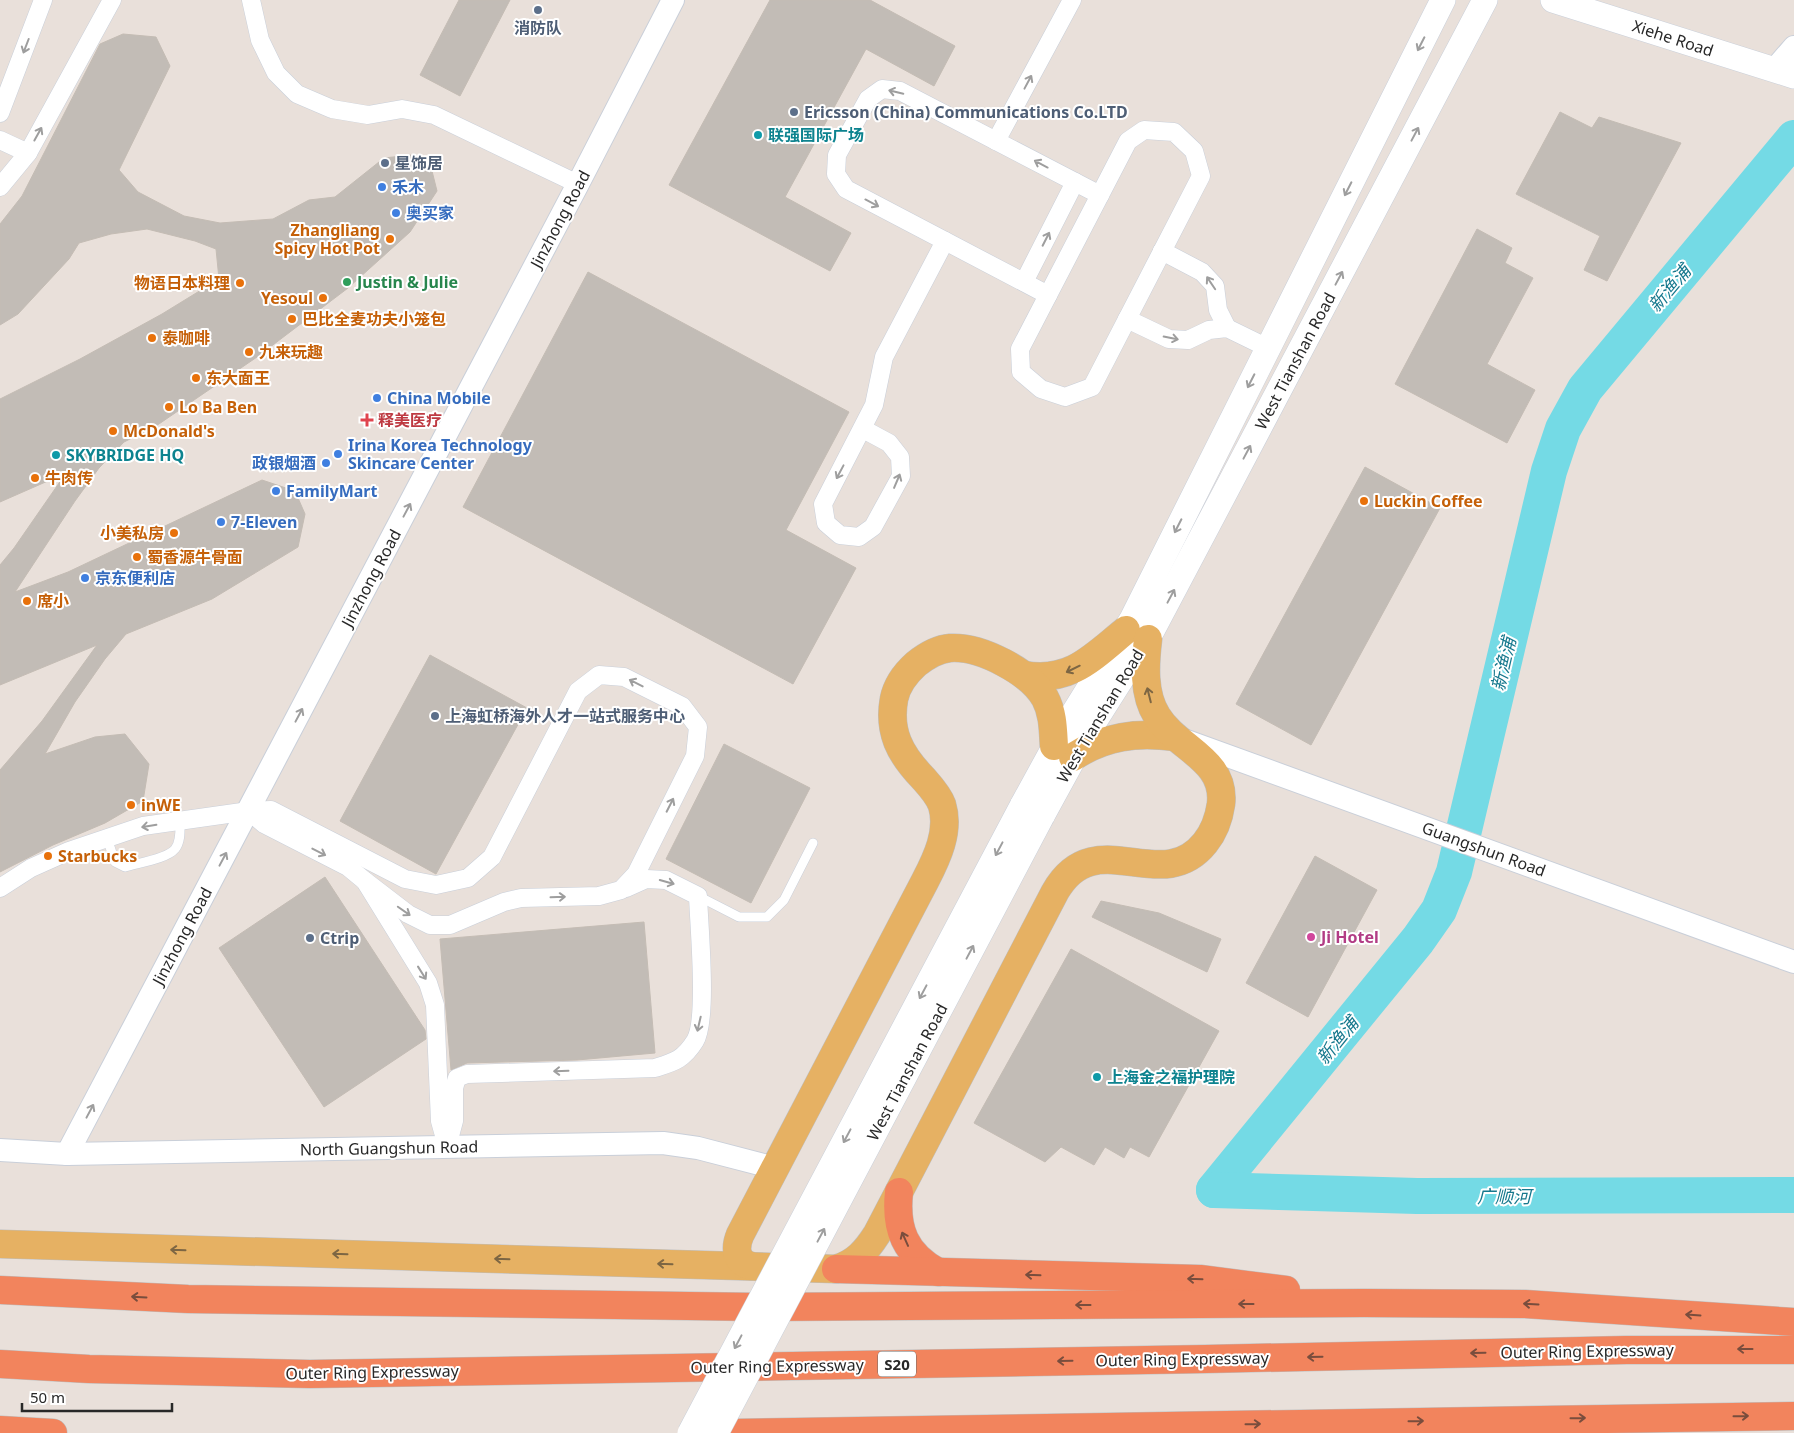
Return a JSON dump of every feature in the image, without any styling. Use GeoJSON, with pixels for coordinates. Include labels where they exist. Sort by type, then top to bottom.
{"type":"FeatureCollection","features":[{"type":"Feature","properties":{"kind":"highway"},"geometry":{"type":"LineString","coordinates":[[899,1192],[898,1216],[907,1245],[920,1261],[938,1272]]}},
{"type":"Feature","properties":{"kind":"highway"},"geometry":{"type":"LineString","coordinates":[[836,1269],[1200,1279],[1255,1285],[1364,1303]]}},
{"type":"Feature","properties":{"kind":"highway"},"geometry":{"type":"LineString","coordinates":[[0,1290],[188,1299],[760,1307],[1364,1303],[1525,1304],[1794,1322]]}},
{"type":"Feature","properties":{"kind":"highway","name":"Outer Ring Expressway"},"geometry":{"type":"LineString","coordinates":[[0,1364],[98,1369],[310,1374],[1626,1350],[1794,1350]]}},
{"type":"Feature","properties":{"kind":"highway"},"geometry":{"type":"LineString","coordinates":[[732,1433],[1794,1416]]}},
{"type":"Feature","properties":{"kind":"highway"},"geometry":{"type":"LineString","coordinates":[[0,1430],[53,1433]]}},
{"type":"Feature","properties":{"kind":"main road","name":"West Tianshan Road"},"geometry":{"type":"LineString","coordinates":[[1137,634],[1268,348],[1443,0]]}},
{"type":"Feature","properties":{"kind":"main road","name":"West Tianshan Road"},"geometry":{"type":"LineString","coordinates":[[690,1433],[1064,751],[1137,634],[1485,0]]}},
{"type":"Feature","properties":{"kind":"main road","name":"Xiehe Road"},"geometry":{"type":"LineString","coordinates":[[1553,0],[1784,73]]}},
{"type":"Feature","properties":{"kind":"main road"},"geometry":{"type":"LineString","coordinates":[[0,1244],[836,1269],[854,1262],[863,1254],[877,1234],[1054,892],[1064,879],[1078,867],[1098,860],[1121,860],[1154,866],[1176,863],[1195,853],[1211,834],[1218,820],[1220,786],[1206,762],[1189,746],[1174,737],[1156,716],[1148,692],[1137,634],[1068,672],[1047,677],[1024,675]]}},
{"type":"Feature","properties":{"kind":"main road"},"geometry":{"type":"LineString","coordinates":[[751,1266],[740,1261],[737,1254],[737,1241],[929,874],[940,847],[944,822],[941,803],[933,790],[908,762],[896,736],[893,707],[897,688],[906,674],[932,654],[949,648],[962,648],[1000,661],[1024,675],[1039,690],[1048,704],[1064,751],[1124,736],[1153,735],[1174,737]]}},
{"type":"Feature","properties":{"kind":"main road","name":"West Tianshan Road"},"geometry":{"type":"LineString","coordinates":[[716,1433],[1032,811]]}},
{"type":"Feature","properties":{"kind":"main road"},"geometry":{"type":"LineString","coordinates":[[695,1265],[709,1261],[720,1254],[733,1244],[740,1235]]}},
{"type":"Feature","properties":{"kind":"street"},"geometry":{"type":"LineString","coordinates":[[0,113],[43,0]]}},
{"type":"Feature","properties":{"kind":"street"},"geometry":{"type":"LineString","coordinates":[[0,187],[28,153],[112,0]]}},
{"type":"Feature","properties":{"kind":"street"},"geometry":{"type":"LineString","coordinates":[[251,0],[260,40],[276,73],[297,94],[341,111],[368,114],[402,109],[434,115],[578,184]]}},
{"type":"Feature","properties":{"kind":"street","name":"Jinzhong Road"},"geometry":{"type":"LineString","coordinates":[[67,1154],[673,0]]}},
{"type":"Feature","properties":{"kind":"street"},"geometry":{"type":"LineString","coordinates":[[996,141],[1072,0]]}},
{"type":"Feature","properties":{"kind":"street"},"geometry":{"type":"LineString","coordinates":[[1784,73],[1794,47]]}},
{"type":"Feature","properties":{"kind":"street"},"geometry":{"type":"LineString","coordinates":[[1048,295],[846,189],[836,174],[837,155],[868,98],[882,89],[900,91],[1100,195]]}},
{"type":"Feature","properties":{"kind":"street"},"geometry":{"type":"LineString","coordinates":[[1144,130],[1174,132],[1194,150],[1201,176],[1162,251],[1092,387],[1065,397],[1041,389],[1021,372],[1020,349],[1128,141],[1144,130]]}},
{"type":"Feature","properties":{"kind":"street"},"geometry":{"type":"LineString","coordinates":[[0,140],[28,153]]}},
{"type":"Feature","properties":{"kind":"street"},"geometry":{"type":"LineString","coordinates":[[1024,282],[1075,182]]}},
{"type":"Feature","properties":{"kind":"street"},"geometry":{"type":"LineString","coordinates":[[863,429],[889,443],[900,457],[901,476],[874,527],[859,537],[840,536],[826,523],[824,504],[874,405],[884,357],[945,241]]}},
{"type":"Feature","properties":{"kind":"street"},"geometry":{"type":"LineString","coordinates":[[1162,251],[1202,272],[1215,286],[1218,310],[1228,328]]}},
{"type":"Feature","properties":{"kind":"street"},"geometry":{"type":"LineString","coordinates":[[1127,319],[1169,340],[1188,340],[1209,330],[1228,328],[1268,348]]}},
{"type":"Feature","properties":{"kind":"street"},"geometry":{"type":"LineString","coordinates":[[0,888],[31,868],[69,851],[143,826],[180,822],[249,810],[271,810],[405,879],[436,885],[468,878],[492,857],[578,691],[599,675],[624,677],[682,706],[698,727],[695,756],[636,874],[621,890]]}},
{"type":"Feature","properties":{"kind":"street","name":"Guangshun Road"},"geometry":{"type":"LineString","coordinates":[[1174,737],[1794,962]]}},
{"type":"Feature","properties":{"kind":"street"},"geometry":{"type":"LineString","coordinates":[[249,810],[264,824],[348,867],[408,914],[430,925],[450,925],[504,902],[521,898],[599,896],[621,890],[646,879],[666,880],[698,896],[702,1012],[696,1040],[678,1061],[655,1068],[467,1074],[457,1078],[454,1088],[454,1121],[447,1147]]}},
{"type":"Feature","properties":{"kind":"street"},"geometry":{"type":"LineString","coordinates":[[365,882],[428,983],[435,1005],[440,1121],[447,1147]]}},
{"type":"Feature","properties":{"kind":"street","name":"North Guangshun Road"},"geometry":{"type":"LineString","coordinates":[[0,1150],[67,1154],[663,1144],[698,1148],[775,1168]]}},
{"type":"Feature","properties":{"kind":"lane"},"geometry":{"type":"LineString","coordinates":[[107,838],[115,862],[125,867],[164,856],[174,850],[179,839],[180,822]]}},
{"type":"Feature","properties":{"kind":"lane"},"geometry":{"type":"LineString","coordinates":[[698,896],[739,917],[767,917],[784,900],[813,843]]}},
{"type":"Feature","properties":{"kind":"building"},"geometry":{"type":"Polygon","coordinates":[[[459,0],[510,0],[460,96],[420,75],[459,0]]]}},
{"type":"Feature","properties":{"kind":"building","name":"联强国际广场"},"geometry":{"type":"Polygon","coordinates":[[[770,0],[870,0],[955,46],[934,86],[866,49],[785,197],[851,233],[830,271],[669,185],[770,0]]]}},
{"type":"Feature","properties":{"kind":"building","name":"SKYBRIDGE HQ"},"geometry":{"type":"Polygon","coordinates":[[[123,34],[156,37],[170,66],[119,170],[138,192],[184,216],[220,223],[273,219],[309,200],[335,197],[384,158],[411,155],[431,167],[437,191],[410,232],[348,288],[257,357],[156,426],[124,442],[99,468],[75,501],[15,592],[68,572],[262,480],[295,491],[305,514],[298,547],[212,599],[126,634],[105,659],[75,702],[45,754],[95,737],[125,734],[149,764],[143,801],[105,823],[53,845],[0,872],[0,770],[42,721],[97,645],[0,685],[0,565],[66,473],[0,502],[0,399],[80,359],[162,314],[219,279],[216,249],[195,241],[147,229],[111,234],[79,243],[69,259],[18,314],[0,325],[0,224],[22,196],[100,44],[123,34]]]}},
{"type":"Feature","properties":{"kind":"building"},"geometry":{"type":"Polygon","coordinates":[[[1560,112],[1592,128],[1599,117],[1681,143],[1607,281],[1584,270],[1600,236],[1516,194],[1560,112]]]}},
{"type":"Feature","properties":{"kind":"building"},"geometry":{"type":"Polygon","coordinates":[[[1477,229],[1512,248],[1505,263],[1533,278],[1487,364],[1535,390],[1507,443],[1395,384],[1477,229]]]}},
{"type":"Feature","properties":{"kind":"building"},"geometry":{"type":"Polygon","coordinates":[[[588,272],[849,412],[786,530],[856,568],[793,684],[463,507],[588,272]]]}},
{"type":"Feature","properties":{"kind":"building"},"geometry":{"type":"Polygon","coordinates":[[[1365,467],[1440,508],[1311,745],[1236,704],[1365,467]]]}},
{"type":"Feature","properties":{"kind":"building"},"geometry":{"type":"Polygon","coordinates":[[[430,655],[527,708],[436,874],[340,821],[430,655]]]}},
{"type":"Feature","properties":{"kind":"building"},"geometry":{"type":"Polygon","coordinates":[[[724,744],[810,788],[751,903],[666,859],[724,744]]]}},
{"type":"Feature","properties":{"kind":"building","name":"Ji Hotel"},"geometry":{"type":"Polygon","coordinates":[[[1315,856],[1377,890],[1308,1017],[1246,983],[1315,856]]]}},
{"type":"Feature","properties":{"kind":"building"},"geometry":{"type":"Polygon","coordinates":[[[325,877],[425,1030],[426,1039],[324,1107],[219,948],[325,877]]]}},
{"type":"Feature","properties":{"kind":"building"},"geometry":{"type":"Polygon","coordinates":[[[1101,901],[1159,913],[1221,939],[1207,972],[1092,917],[1101,901]]]}},
{"type":"Feature","properties":{"kind":"building"},"geometry":{"type":"Polygon","coordinates":[[[644,922],[655,1053],[577,1060],[467,1063],[451,1070],[440,939],[644,922]]]}},
{"type":"Feature","properties":{"kind":"building","name":"上海金之福护理院"},"geometry":{"type":"Polygon","coordinates":[[[1071,949],[1219,1031],[1149,1157],[1130,1147],[1124,1158],[1105,1147],[1094,1165],[1061,1147],[1045,1162],[974,1123],[1071,949]]]}},
{"type":"Feature","properties":{"kind":"waterway","name":"新渔浦"},"geometry":{"type":"LineString","coordinates":[[1214,1190],[1418,940],[1439,910],[1454,872],[1549,471],[1563,429],[1585,389],[1794,138]]}},
{"type":"Feature","properties":{"kind":"waterway","name":"广顺河"},"geometry":{"type":"LineString","coordinates":[[1214,1190],[1417,1196],[1794,1195]]}},
{"type":"Feature","properties":{"kind":"place","name":"消防队"},"geometry":{"type":"Point","coordinates":[538,10]}},
{"type":"Feature","properties":{"kind":"place","name":"Ericsson (China) Communications Co.LTD"},"geometry":{"type":"Point","coordinates":[794,112]}},
{"type":"Feature","properties":{"kind":"place","name":"联强国际广场"},"geometry":{"type":"Point","coordinates":[758,135]}},
{"type":"Feature","properties":{"kind":"place","name":"星饰居"},"geometry":{"type":"Point","coordinates":[385,163]}},
{"type":"Feature","properties":{"kind":"place","name":"禾木"},"geometry":{"type":"Point","coordinates":[382,187]}},
{"type":"Feature","properties":{"kind":"place","name":"奥买家"},"geometry":{"type":"Point","coordinates":[396,213]}},
{"type":"Feature","properties":{"kind":"place","name":"Zhangliang Spicy Hot Pot"},"geometry":{"type":"Point","coordinates":[390,239]}},
{"type":"Feature","properties":{"kind":"place","name":"Justin & Julie"},"geometry":{"type":"Point","coordinates":[347,282]}},
{"type":"Feature","properties":{"kind":"place","name":"物语日本料理"},"geometry":{"type":"Point","coordinates":[240,283]}},
{"type":"Feature","properties":{"kind":"place","name":"Yesoul"},"geometry":{"type":"Point","coordinates":[323,298]}},
{"type":"Feature","properties":{"kind":"place","name":"巴比全麦功夫小笼包"},"geometry":{"type":"Point","coordinates":[292,319]}},
{"type":"Feature","properties":{"kind":"place","name":"泰咖啡"},"geometry":{"type":"Point","coordinates":[152,338]}},
{"type":"Feature","properties":{"kind":"place","name":"九来玩趣"},"geometry":{"type":"Point","coordinates":[249,352]}},
{"type":"Feature","properties":{"kind":"place","name":"东大面王"},"geometry":{"type":"Point","coordinates":[196,378]}},
{"type":"Feature","properties":{"kind":"place","name":"China Mobile"},"geometry":{"type":"Point","coordinates":[377,398]}},
{"type":"Feature","properties":{"kind":"place","name":"Lo Ba Ben"},"geometry":{"type":"Point","coordinates":[169,407]}},
{"type":"Feature","properties":{"kind":"place","name":"释美医疗"},"geometry":{"type":"Point","coordinates":[367,420]}},
{"type":"Feature","properties":{"kind":"place","name":"McDonald's"},"geometry":{"type":"Point","coordinates":[113,431]}},
{"type":"Feature","properties":{"kind":"place","name":"Irina Korea Technology Skincare Center"},"geometry":{"type":"Point","coordinates":[338,454]}},
{"type":"Feature","properties":{"kind":"place","name":"SKYBRIDGE HQ"},"geometry":{"type":"Point","coordinates":[56,455]}},
{"type":"Feature","properties":{"kind":"place","name":"政银烟酒"},"geometry":{"type":"Point","coordinates":[326,463]}},
{"type":"Feature","properties":{"kind":"place","name":"牛肉传"},"geometry":{"type":"Point","coordinates":[35,478]}},
{"type":"Feature","properties":{"kind":"place","name":"FamilyMart"},"geometry":{"type":"Point","coordinates":[276,491]}},
{"type":"Feature","properties":{"kind":"place","name":"Luckin Coffee"},"geometry":{"type":"Point","coordinates":[1364,501]}},
{"type":"Feature","properties":{"kind":"place","name":"7-Eleven"},"geometry":{"type":"Point","coordinates":[221,522]}},
{"type":"Feature","properties":{"kind":"place","name":"小美私房"},"geometry":{"type":"Point","coordinates":[174,533]}},
{"type":"Feature","properties":{"kind":"place","name":"蜀香源牛骨面"},"geometry":{"type":"Point","coordinates":[137,557]}},
{"type":"Feature","properties":{"kind":"place","name":"京东便利店"},"geometry":{"type":"Point","coordinates":[85,578]}},
{"type":"Feature","properties":{"kind":"place","name":"席小"},"geometry":{"type":"Point","coordinates":[27,601]}},
{"type":"Feature","properties":{"kind":"place","name":"上海虹桥海外人才一站式服务中心"},"geometry":{"type":"Point","coordinates":[435,716]}},
{"type":"Feature","properties":{"kind":"place","name":"inWE"},"geometry":{"type":"Point","coordinates":[131,805]}},
{"type":"Feature","properties":{"kind":"place","name":"Starbucks"},"geometry":{"type":"Point","coordinates":[48,856]}},
{"type":"Feature","properties":{"kind":"place","name":"Ji Hotel"},"geometry":{"type":"Point","coordinates":[1311,937]}},
{"type":"Feature","properties":{"kind":"place","name":"Ctrip"},"geometry":{"type":"Point","coordinates":[310,938]}},
{"type":"Feature","properties":{"kind":"place","name":"上海金之福护理院"},"geometry":{"type":"Point","coordinates":[1097,1077]}}]}
